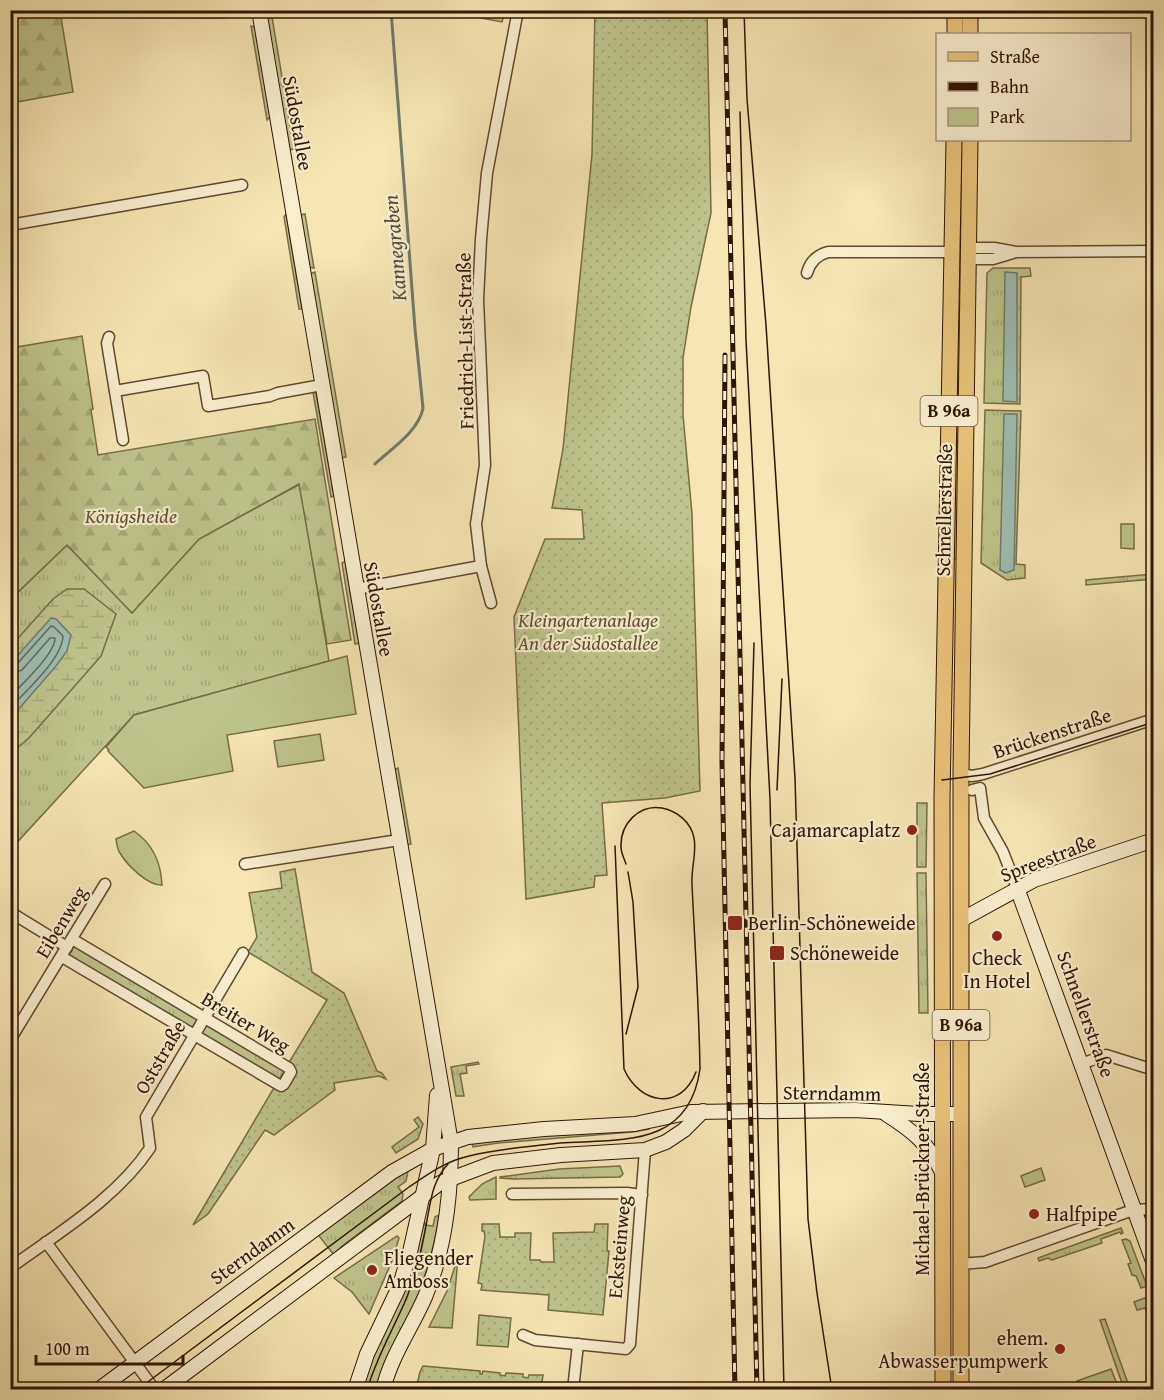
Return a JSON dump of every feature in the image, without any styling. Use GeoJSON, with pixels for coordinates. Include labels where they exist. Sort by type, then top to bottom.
{"type":"FeatureCollection","features":[{"type":"Feature","properties":{"kind":"main road"},"geometry":{"type":"LineString","coordinates":[[955,10],[955,33]]}},
{"type":"Feature","properties":{"kind":"main road"},"geometry":{"type":"LineString","coordinates":[[970,10],[970,33]]}},
{"type":"Feature","properties":{"kind":"main road","name":"Schnellerstraße"},"geometry":{"type":"LineString","coordinates":[[943,768],[954,141]]}},
{"type":"Feature","properties":{"kind":"main road","name":"Schnellerstraße"},"geometry":{"type":"LineString","coordinates":[[961,773],[970,141]]}},
{"type":"Feature","properties":{"kind":"main road"},"geometry":{"type":"LineString","coordinates":[[951,252],[969,253]]}},
{"type":"Feature","properties":{"kind":"main road"},"geometry":{"type":"LineString","coordinates":[[943,768],[961,773]]}},
{"type":"Feature","properties":{"kind":"main road","name":"Michael-Brückner-Straße"},"geometry":{"type":"LineString","coordinates":[[943,768],[943,1389]]}},
{"type":"Feature","properties":{"kind":"main road","name":"Michael-Brückner-Straße"},"geometry":{"type":"LineString","coordinates":[[961,773],[961,1389]]}},
{"type":"Feature","properties":{"kind":"street","name":"Südostallee"},"geometry":{"type":"LineString","coordinates":[[259,10],[438,1078],[451,1143],[449,1179]]}},
{"type":"Feature","properties":{"kind":"street","name":"Friedrich-List-Straße"},"geometry":{"type":"LineString","coordinates":[[491,603],[481,566],[476,524],[485,465],[478,300],[487,173],[518,10]]}},
{"type":"Feature","properties":{"kind":"street"},"geometry":{"type":"LineString","coordinates":[[10,225],[242,185]]}},
{"type":"Feature","properties":{"kind":"street"},"geometry":{"type":"LineString","coordinates":[[969,253],[994,248],[1016,252],[1154,250]]}},
{"type":"Feature","properties":{"kind":"street"},"geometry":{"type":"LineString","coordinates":[[807,273],[816,258],[828,252],[951,252]]}},
{"type":"Feature","properties":{"kind":"street"},"geometry":{"type":"LineString","coordinates":[[109,337],[107,343],[123,440]]}},
{"type":"Feature","properties":{"kind":"street"},"geometry":{"type":"LineString","coordinates":[[115,391],[203,376],[208,406],[322,385]]}},
{"type":"Feature","properties":{"kind":"street"},"geometry":{"type":"LineString","coordinates":[[356,589],[481,566]]}},
{"type":"Feature","properties":{"kind":"street","name":"Brückenstraße"},"geometry":{"type":"LineString","coordinates":[[961,773],[972,776],[983,774],[1154,719]]}},
{"type":"Feature","properties":{"kind":"street","name":"Schnellerstraße"},"geometry":{"type":"LineString","coordinates":[[972,790],[980,788],[984,818],[1003,852],[1017,888],[1154,1264]]}},
{"type":"Feature","properties":{"kind":"street"},"geometry":{"type":"LineString","coordinates":[[245,864],[399,840]]}},
{"type":"Feature","properties":{"kind":"street","name":"Spreestraße"},"geometry":{"type":"LineString","coordinates":[[961,920],[1034,880],[1154,840]]}},
{"type":"Feature","properties":{"kind":"street","name":"Eibenweg"},"geometry":{"type":"LineString","coordinates":[[10,1040],[105,884]]}},
{"type":"Feature","properties":{"kind":"street","name":"Breiter Weg"},"geometry":{"type":"LineString","coordinates":[[10,912],[194,1035],[281,1086],[284,1084],[291,1072],[289,1068],[204,1018],[67,948]]}},
{"type":"Feature","properties":{"kind":"street","name":"Oststraße"},"geometry":{"type":"LineString","coordinates":[[10,1268],[113,1191],[140,1162],[150,1148],[146,1117],[243,953]]}},
{"type":"Feature","properties":{"kind":"street"},"geometry":{"type":"LineString","coordinates":[[1081,1064],[1106,1054],[1154,1070]]}},
{"type":"Feature","properties":{"kind":"street","name":"Südostallee"},"geometry":{"type":"LineString","coordinates":[[433,1149],[438,1078]]}},
{"type":"Feature","properties":{"kind":"street","name":"Sterndamm"},"geometry":{"type":"LineString","coordinates":[[98,1389],[392,1172],[433,1149],[468,1137],[544,1129],[635,1124],[703,1111],[855,1110],[885,1113],[960,1114]]}},
{"type":"Feature","properties":{"kind":"street"},"geometry":{"type":"LineString","coordinates":[[163,1389],[423,1195],[449,1179],[493,1163],[561,1155],[643,1159],[684,1130],[703,1111]]}},
{"type":"Feature","properties":{"kind":"street"},"geometry":{"type":"LineString","coordinates":[[885,1113],[920,1138],[942,1172]]}},
{"type":"Feature","properties":{"kind":"street"},"geometry":{"type":"LineString","coordinates":[[355,1389],[367,1354],[400,1285],[411,1252],[433,1149]]}},
{"type":"Feature","properties":{"kind":"street","name":"Ecksteinweg"},"geometry":{"type":"LineString","coordinates":[[578,1344],[626,1349],[630,1344],[643,1159]]}},
{"type":"Feature","properties":{"kind":"street"},"geometry":{"type":"LineString","coordinates":[[383,1389],[394,1356],[424,1298],[435,1269],[446,1216],[449,1179]]}},
{"type":"Feature","properties":{"kind":"street"},"geometry":{"type":"LineString","coordinates":[[512,1194],[627,1193],[642,1195]]}},
{"type":"Feature","properties":{"kind":"street"},"geometry":{"type":"LineString","coordinates":[[960,1264],[985,1262],[1134,1210],[1154,1209]]}},
{"type":"Feature","properties":{"kind":"street"},"geometry":{"type":"LineString","coordinates":[[46,1242],[155,1389]]}},
{"type":"Feature","properties":{"kind":"street"},"geometry":{"type":"LineString","coordinates":[[523,1335],[535,1341],[578,1344],[573,1389]]}},
{"type":"Feature","properties":{"kind":"green space"},"geometry":{"type":"Polygon","coordinates":[[[11,10],[245,10],[246,15],[221,18],[61,17],[73,92],[11,103],[11,10]]]}},
{"type":"Feature","properties":{"kind":"green space"},"geometry":{"type":"Polygon","coordinates":[[[455,10],[505,11],[502,22],[454,13],[455,10]]]}},
{"type":"Feature","properties":{"kind":"green space"},"geometry":{"type":"Polygon","coordinates":[[[266,11],[271,11],[294,149],[289,150],[266,11]]]}},
{"type":"Feature","properties":{"kind":"green space","name":"Kleingartenanlage An der Südostallee"},"geometry":{"type":"Polygon","coordinates":[[[595,11],[707,11],[711,213],[691,307],[683,358],[683,415],[692,514],[700,791],[665,798],[602,803],[607,875],[595,876],[594,887],[526,899],[514,617],[545,539],[584,539],[582,510],[552,508],[563,449],[592,154],[595,11]]]}},
{"type":"Feature","properties":{"kind":"green space"},"geometry":{"type":"Polygon","coordinates":[[[251,26],[255,27],[270,117],[267,120],[251,26]]]}},
{"type":"Feature","properties":{"kind":"green space"},"geometry":{"type":"Polygon","coordinates":[[[286,214],[302,309],[299,309],[284,217],[286,214]]]}},
{"type":"Feature","properties":{"kind":"green space"},"geometry":{"type":"Polygon","coordinates":[[[305,214],[314,268],[309,267],[300,215],[305,214]]]}},
{"type":"Feature","properties":{"kind":"green space"},"geometry":{"type":"Polygon","coordinates":[[[993,268],[1030,268],[1031,276],[1021,277],[1020,404],[984,403],[987,273],[993,268]]]}},
{"type":"Feature","properties":{"kind":"green space"},"geometry":{"type":"Polygon","coordinates":[[[315,272],[346,457],[341,458],[310,274],[315,272]]]}},
{"type":"Feature","properties":{"kind":"green space"},"geometry":{"type":"Polygon","coordinates":[[[955,276],[960,276],[958,559],[953,559],[955,276]]]}},
{"type":"Feature","properties":{"kind":"green space","name":"Königsheide"},"geometry":{"type":"Polygon","coordinates":[[[82,336],[98,455],[315,419],[351,640],[327,644],[299,484],[199,539],[132,613],[67,545],[18,592],[11,594],[11,348],[82,336]]]}},
{"type":"Feature","properties":{"kind":"green space"},"geometry":{"type":"Polygon","coordinates":[[[313,392],[316,393],[334,496],[331,497],[313,392]]]}},
{"type":"Feature","properties":{"kind":"green space"},"geometry":{"type":"Polygon","coordinates":[[[985,410],[1021,411],[1016,564],[1025,565],[1025,578],[1007,580],[981,563],[985,410]]]}},
{"type":"Feature","properties":{"kind":"green space"},"geometry":{"type":"Polygon","coordinates":[[[300,484],[329,661],[134,715],[11,849],[11,594],[18,592],[67,545],[132,613],[199,539],[300,484]]]}},
{"type":"Feature","properties":{"kind":"green space"},"geometry":{"type":"Polygon","coordinates":[[[1121,524],[1134,524],[1134,549],[1121,548],[1121,524]]]}},
{"type":"Feature","properties":{"kind":"green space"},"geometry":{"type":"Polygon","coordinates":[[[345,561],[359,643],[355,644],[342,563],[345,561]]]}},
{"type":"Feature","properties":{"kind":"green space"},"geometry":{"type":"Polygon","coordinates":[[[1153,574],[1153,579],[1086,585],[1086,580],[1153,574]]]}},
{"type":"Feature","properties":{"kind":"green space"},"geometry":{"type":"Polygon","coordinates":[[[67,589],[84,589],[116,614],[101,656],[29,738],[11,753],[11,646],[53,599],[67,589]]]}},
{"type":"Feature","properties":{"kind":"green space"},"geometry":{"type":"Polygon","coordinates":[[[347,656],[356,714],[227,735],[233,771],[144,788],[106,747],[134,715],[347,656]]]}},
{"type":"Feature","properties":{"kind":"green space"},"geometry":{"type":"Polygon","coordinates":[[[320,734],[324,760],[278,767],[274,741],[320,734]]]}},
{"type":"Feature","properties":{"kind":"green space"},"geometry":{"type":"Polygon","coordinates":[[[398,768],[411,844],[406,845],[394,770],[398,768]]]}},
{"type":"Feature","properties":{"kind":"green space"},"geometry":{"type":"Polygon","coordinates":[[[917,803],[927,803],[926,867],[917,867],[917,803]]]}},
{"type":"Feature","properties":{"kind":"green space"},"geometry":{"type":"Polygon","coordinates":[[[134,831],[155,854],[162,885],[151,882],[138,874],[119,851],[116,839],[134,831]]]}},
{"type":"Feature","properties":{"kind":"green space"},"geometry":{"type":"Polygon","coordinates":[[[295,869],[312,972],[344,993],[377,1071],[382,1073],[386,1079],[379,1076],[334,1083],[335,1090],[274,1135],[265,1130],[208,1214],[193,1225],[275,1086],[280,1089],[288,1064],[327,1000],[248,952],[257,937],[249,893],[282,888],[280,872],[295,869]]]}},
{"type":"Feature","properties":{"kind":"green space"},"geometry":{"type":"Polygon","coordinates":[[[917,873],[926,873],[928,1013],[919,1013],[917,873]]]}},
{"type":"Feature","properties":{"kind":"green space"},"geometry":{"type":"Polygon","coordinates":[[[74,946],[198,1019],[192,1028],[69,956],[74,946]]]}},
{"type":"Feature","properties":{"kind":"green space"},"geometry":{"type":"Polygon","coordinates":[[[207,1024],[285,1071],[278,1080],[201,1033],[207,1024]]]}},
{"type":"Feature","properties":{"kind":"green space"},"geometry":{"type":"Polygon","coordinates":[[[478,1062],[479,1064],[466,1066],[467,1073],[460,1074],[464,1096],[456,1096],[451,1067],[478,1062]]]}},
{"type":"Feature","properties":{"kind":"green space"},"geometry":{"type":"Polygon","coordinates":[[[418,1117],[423,1124],[418,1139],[396,1153],[392,1147],[419,1127],[414,1120],[418,1117]]]}},
{"type":"Feature","properties":{"kind":"green space"},"geometry":{"type":"Polygon","coordinates":[[[649,1125],[649,1129],[632,1132],[473,1147],[472,1144],[504,1139],[649,1125]]]}},
{"type":"Feature","properties":{"kind":"green space"},"geometry":{"type":"Polygon","coordinates":[[[409,1165],[406,1181],[398,1187],[403,1194],[402,1201],[342,1246],[334,1255],[316,1232],[409,1165]]]}},
{"type":"Feature","properties":{"kind":"green space"},"geometry":{"type":"Polygon","coordinates":[[[620,1166],[623,1174],[620,1177],[500,1178],[559,1169],[620,1166]]]}},
{"type":"Feature","properties":{"kind":"green space"},"geometry":{"type":"Polygon","coordinates":[[[1041,1168],[1045,1180],[1025,1187],[1021,1176],[1041,1168]]]}},
{"type":"Feature","properties":{"kind":"green space"},"geometry":{"type":"Polygon","coordinates":[[[496,1177],[496,1199],[470,1200],[469,1197],[482,1184],[496,1177]]]}},
{"type":"Feature","properties":{"kind":"green space"},"geometry":{"type":"Polygon","coordinates":[[[439,1215],[423,1283],[378,1389],[360,1390],[420,1225],[425,1223],[425,1225],[433,1226],[435,1217],[439,1215]]]}},
{"type":"Feature","properties":{"kind":"green space"},"geometry":{"type":"Polygon","coordinates":[[[482,1224],[499,1224],[500,1237],[515,1237],[515,1233],[531,1233],[530,1260],[554,1262],[553,1233],[594,1232],[595,1224],[608,1224],[607,1251],[609,1251],[603,1315],[548,1310],[549,1295],[481,1290],[482,1284],[478,1283],[485,1236],[482,1224]]]}},
{"type":"Feature","properties":{"kind":"green space"},"geometry":{"type":"Polygon","coordinates":[[[1121,1228],[1123,1233],[1101,1239],[1102,1243],[1052,1260],[1048,1258],[1039,1261],[1038,1258],[1121,1228]]]}},
{"type":"Feature","properties":{"kind":"green space"},"geometry":{"type":"Polygon","coordinates":[[[397,1236],[399,1238],[392,1261],[369,1314],[352,1292],[334,1278],[397,1236]]]}},
{"type":"Feature","properties":{"kind":"green space"},"geometry":{"type":"Polygon","coordinates":[[[1122,1240],[1130,1241],[1147,1286],[1141,1288],[1136,1276],[1132,1275],[1128,1264],[1131,1263],[1122,1240]]]}},
{"type":"Feature","properties":{"kind":"green space"},"geometry":{"type":"Polygon","coordinates":[[[458,1257],[452,1328],[429,1327],[447,1291],[458,1257]]]}},
{"type":"Feature","properties":{"kind":"green space"},"geometry":{"type":"Polygon","coordinates":[[[1150,1296],[1153,1305],[1153,1331],[1145,1308],[1137,1310],[1134,1302],[1150,1296]]]}},
{"type":"Feature","properties":{"kind":"green space"},"geometry":{"type":"Polygon","coordinates":[[[479,1315],[511,1318],[508,1347],[477,1345],[479,1315]]]}},
{"type":"Feature","properties":{"kind":"green space"},"geometry":{"type":"Polygon","coordinates":[[[1105,1319],[1130,1389],[1124,1389],[1100,1320],[1105,1319]]]}},
{"type":"Feature","properties":{"kind":"green space"},"geometry":{"type":"Polygon","coordinates":[[[423,1366],[480,1371],[480,1374],[483,1371],[500,1373],[505,1376],[506,1373],[523,1374],[523,1377],[528,1378],[529,1375],[543,1375],[541,1389],[416,1389],[423,1366]]]}},
{"type":"Feature","properties":{"kind":"green space"},"geometry":{"type":"Polygon","coordinates":[[[1111,1369],[1119,1389],[1080,1389],[1077,1381],[1111,1369]]]}},
{"type":"Feature","properties":{"kind":"water"},"geometry":{"type":"Polygon","coordinates":[[[1005,272],[1017,273],[1017,402],[1003,401],[1005,272]]]}},
{"type":"Feature","properties":{"kind":"water"},"geometry":{"type":"Polygon","coordinates":[[[1004,414],[1017,414],[1014,570],[1006,573],[1000,570],[1004,414]]]}},
{"type":"Feature","properties":{"kind":"water"},"geometry":{"type":"Polygon","coordinates":[[[51,618],[56,619],[71,635],[67,651],[11,718],[11,663],[51,618]]]}},
{"type":"Feature","properties":{"kind":"waterway","name":"Kannegraben"},"geometry":{"type":"LineString","coordinates":[[375,464],[410,432],[423,408],[391,10]]}},
{"type":"Feature","properties":{"kind":"tram line"},"geometry":{"type":"LineString","coordinates":[[744,10],[747,99],[766,325],[795,778],[808,1219],[832,1390]]}},
{"type":"Feature","properties":{"kind":"tram line"},"geometry":{"type":"LineString","coordinates":[[740,112],[746,340],[770,799],[784,1390]]}},
{"type":"Feature","properties":{"kind":"tram line"},"geometry":{"type":"LineString","coordinates":[[754,643],[750,784],[764,1390]]}},
{"type":"Feature","properties":{"kind":"tram line"},"geometry":{"type":"LineString","coordinates":[[777,790],[782,679]]}},
{"type":"Feature","properties":{"kind":"tram line"},"geometry":{"type":"LineString","coordinates":[[942,780],[990,774],[1154,722]]}},
{"type":"Feature","properties":{"kind":"tram line"},"geometry":{"type":"LineString","coordinates":[[137,1390],[409,1187],[445,1165],[461,1158],[503,1150],[560,1143],[629,1139],[667,1126],[682,1113],[693,1095],[700,1069],[692,885],[695,844],[690,827],[683,818],[668,809],[646,809],[632,817],[627,823],[622,839],[621,847],[626,864]]}},
{"type":"Feature","properties":{"kind":"tram line"},"geometry":{"type":"LineString","coordinates":[[615,846],[624,1069],[640,1090],[660,1099],[671,1098],[681,1093],[689,1085],[696,1072]]}},
{"type":"Feature","properties":{"kind":"tram line"},"geometry":{"type":"LineString","coordinates":[[626,1034],[638,987],[633,902],[628,872]]}},
{"type":"Feature","properties":{"kind":"tram line"},"geometry":{"type":"LineString","coordinates":[[367,1390],[379,1357],[412,1284],[421,1252],[433,1190],[448,1164]]}},
{"type":"Feature","properties":{"kind":"railway"},"geometry":{"type":"LineString","coordinates":[[725,10],[757,1390]]}},
{"type":"Feature","properties":{"kind":"railway"},"geometry":{"type":"LineString","coordinates":[[725,355],[722,763],[735,1390]]}},
{"type":"Feature","properties":{"kind":"place","name":"Cajamarcaplatz"},"geometry":{"type":"Point","coordinates":[912,830]}},
{"type":"Feature","properties":{"kind":"place","name":"Berlin-Schöneweide"},"geometry":{"type":"Point","coordinates":[735,923]}},
{"type":"Feature","properties":{"kind":"place","name":"Check In Hotel"},"geometry":{"type":"Point","coordinates":[997,936]}},
{"type":"Feature","properties":{"kind":"place","name":"Schöneweide"},"geometry":{"type":"Point","coordinates":[777,953]}},
{"type":"Feature","properties":{"kind":"place","name":"Halfpipe"},"geometry":{"type":"Point","coordinates":[1034,1214]}},
{"type":"Feature","properties":{"kind":"place","name":"Fliegender Amboss"},"geometry":{"type":"Point","coordinates":[372,1270]}},
{"type":"Feature","properties":{"kind":"place","name":"ehem. Abwasserpumpwerk"},"geometry":{"type":"Point","coordinates":[1060,1349]}}]}
